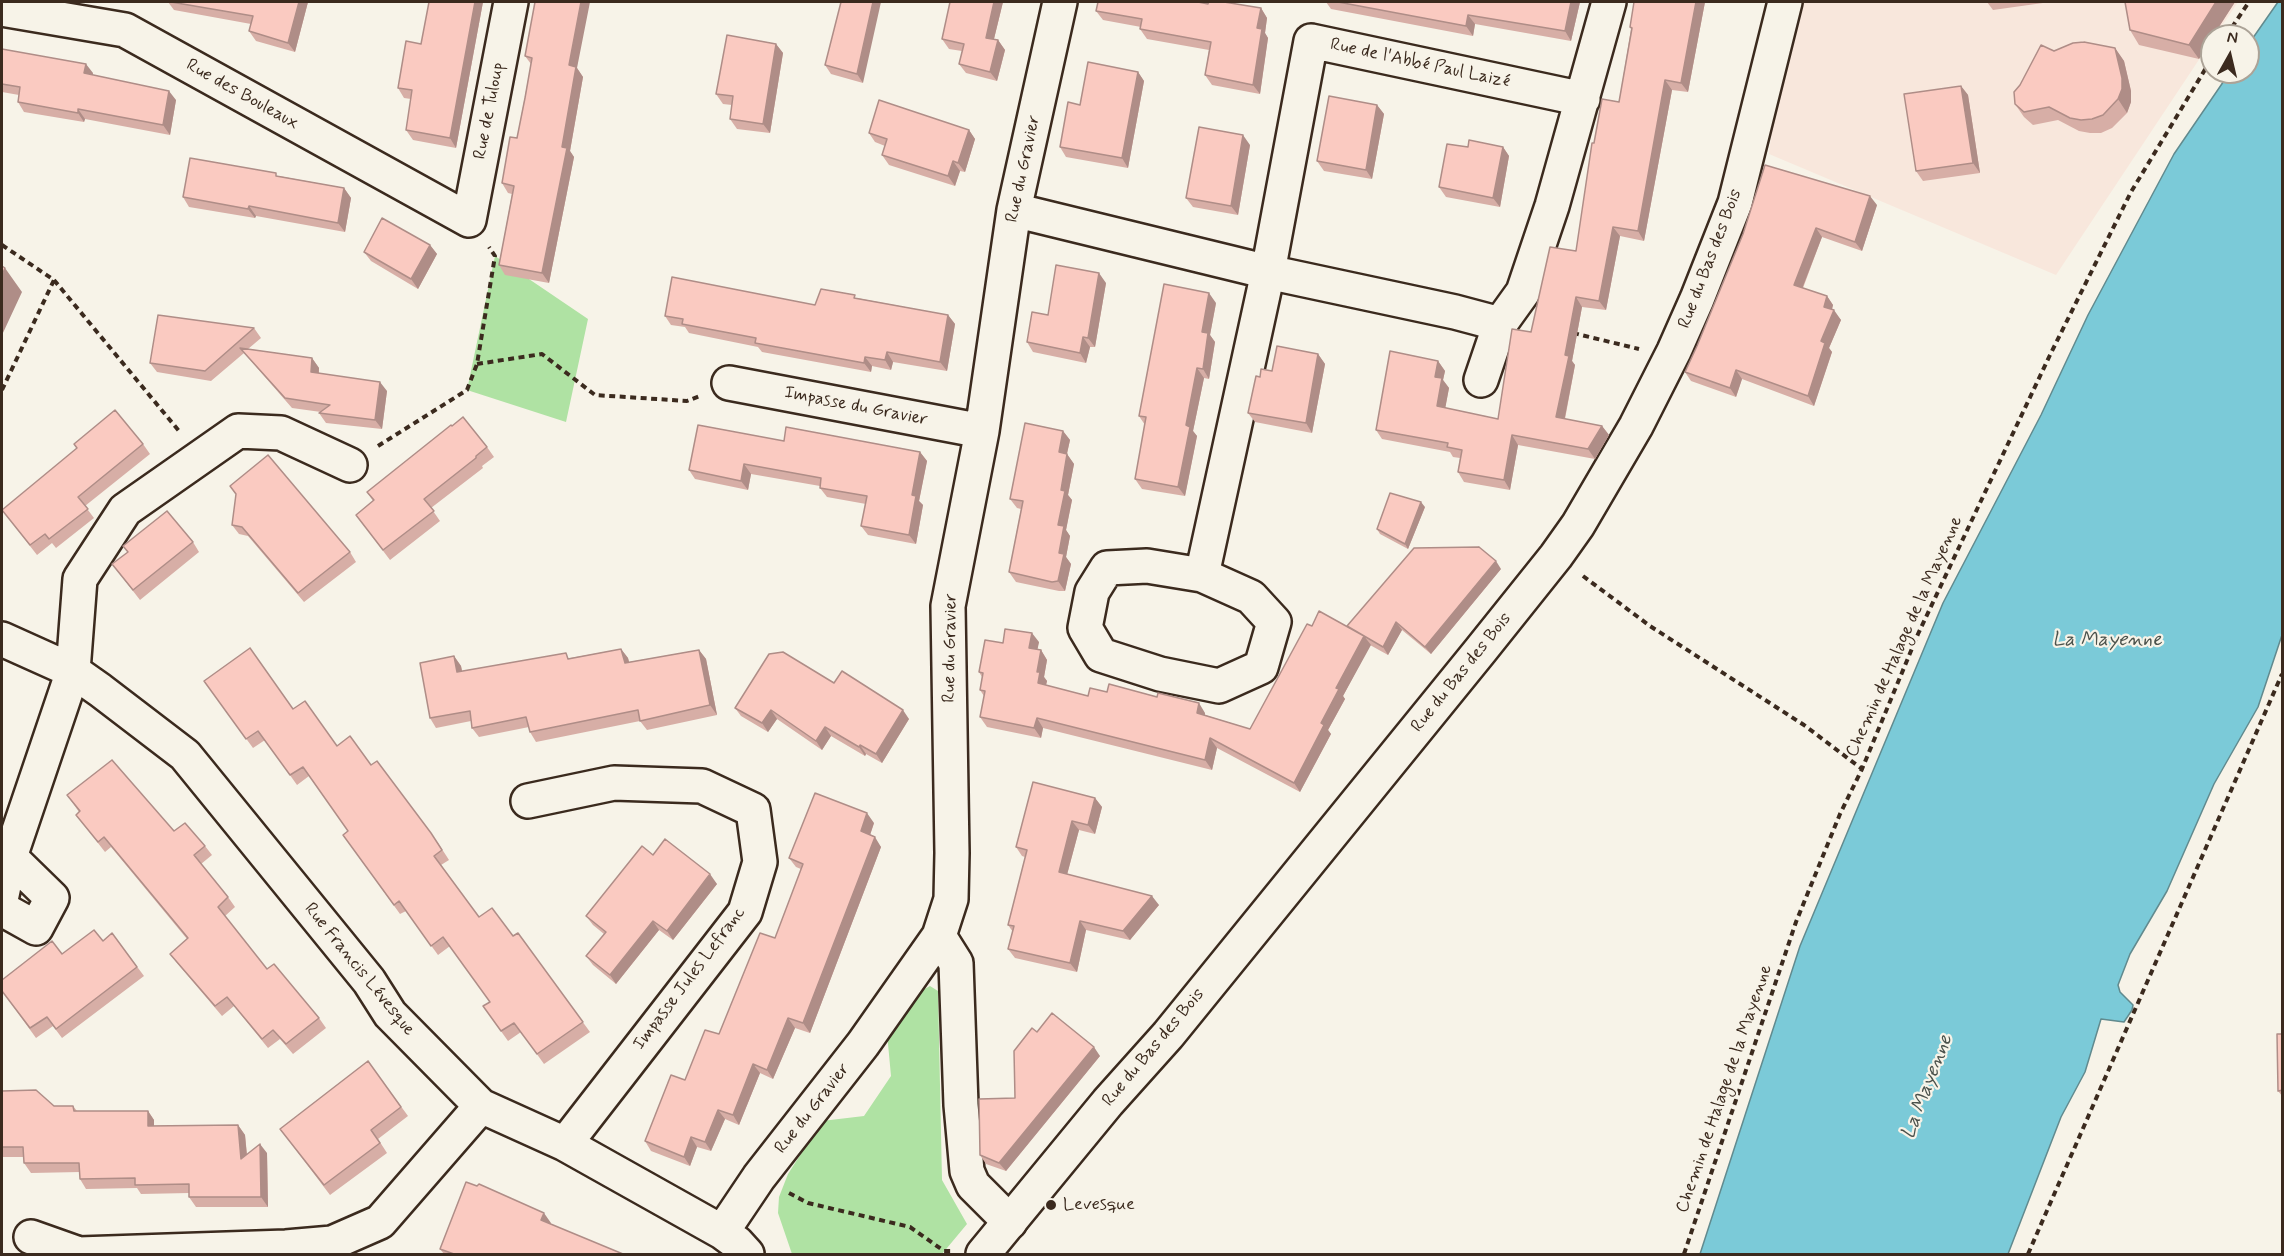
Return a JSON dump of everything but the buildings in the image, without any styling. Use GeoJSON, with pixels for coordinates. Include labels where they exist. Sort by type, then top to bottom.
{"type":"FeatureCollection","features":[{"type":"Feature","properties":{"kind":"street","name":"Rue de Tuloup"},"geometry":{"type":"LineString","coordinates":[[469,220],[511,2]]}},
{"type":"Feature","properties":{"kind":"street","name":"Rue du Gravier"},"geometry":{"type":"LineString","coordinates":[[722,1232],[759,1177],[863,1044],[939,936],[951,899],[948,606],[982,431],[1014,210],[1060,2]]}},
{"type":"Feature","properties":{"kind":"street"},"geometry":{"type":"LineString","coordinates":[[1481,380],[1500,324],[1523,292],[1552,206],[1609,2]]}},
{"type":"Feature","properties":{"kind":"street","name":"Rue du Bas des Bois"},"geometry":{"type":"LineString","coordinates":[[970,1253],[1010,1222],[1108,1102],[1168,1035],[1556,556],[1578,525],[1630,436],[1671,357],[1735,203],[1785,2]]}},
{"type":"Feature","properties":{"kind":"street","name":"Rue des Bouleaux"},"geometry":{"type":"LineString","coordinates":[[2,9],[127,16],[469,220]]}},
{"type":"Feature","properties":{"kind":"street","name":"Rue de l'Abbé Paul Laizé"},"geometry":{"type":"LineString","coordinates":[[1202,575],[1268,272],[1311,40],[1583,99]]}},
{"type":"Feature","properties":{"kind":"street"},"geometry":{"type":"LineString","coordinates":[[1014,210],[1268,272],[1455,312],[1500,324]]}},
{"type":"Feature","properties":{"kind":"street","name":"Impasse du Gravier"},"geometry":{"type":"LineString","coordinates":[[729,382],[982,431]]}},
{"type":"Feature","properties":{"kind":"street"},"geometry":{"type":"LineString","coordinates":[[2,895],[10,857],[73,671],[80,579],[125,510],[238,431],[281,433],[350,465]]}},
{"type":"Feature","properties":{"kind":"street"},"geometry":{"type":"LineString","coordinates":[[1147,566],[1202,575],[1251,597],[1274,622],[1261,667],[1219,686],[1160,674],[1101,655],[1084,628],[1092,592],[1107,568],[1147,566]]}},
{"type":"Feature","properties":{"kind":"street","name":"Rue Francis Lévesque"},"geometry":{"type":"LineString","coordinates":[[2,639],[73,671],[185,755],[369,981],[390,1014],[481,1106],[565,1144],[722,1232],[747,1254]]}},
{"type":"Feature","properties":{"kind":"street","name":"Impasse Jules Lefranc"},"geometry":{"type":"LineString","coordinates":[[528,801],[614,783],[702,786],[753,810],[760,862],[745,912],[565,1144]]}},
{"type":"Feature","properties":{"kind":"street"},"geometry":{"type":"LineString","coordinates":[[2,909],[36,928],[52,898],[10,857]]}},
{"type":"Feature","properties":{"kind":"street"},"geometry":{"type":"LineString","coordinates":[[939,936],[956,963],[961,1105],[967,1171],[973,1185],[1010,1222]]}},
{"type":"Feature","properties":{"kind":"street"},"geometry":{"type":"LineString","coordinates":[[32,1238],[79,1254],[286,1247],[332,1243],[380,1222],[481,1106]]}},
{"type":"Feature","properties":{"kind":"path"},"geometry":{"type":"LineString","coordinates":[[2234,24],[2249,2]]}},
{"type":"Feature","properties":{"kind":"path","name":"Chemin de Halage de la Mayenne"},"geometry":{"type":"LineString","coordinates":[[1684,1254],[1796,922],[1918,634],[2050,355],[2131,192],[2200,78]]}},
{"type":"Feature","properties":{"kind":"path"},"geometry":{"type":"LineString","coordinates":[[350,465],[467,390],[477,364],[495,256],[469,220]]}},
{"type":"Feature","properties":{"kind":"path"},"geometry":{"type":"LineString","coordinates":[[2,245],[54,280],[200,458]]}},
{"type":"Feature","properties":{"kind":"path"},"geometry":{"type":"LineString","coordinates":[[2,390],[54,280]]}},
{"type":"Feature","properties":{"kind":"path"},"geometry":{"type":"LineString","coordinates":[[1572,332],[1671,357]]}},
{"type":"Feature","properties":{"kind":"path"},"geometry":{"type":"LineString","coordinates":[[477,364],[542,354],[596,395],[687,401],[729,382]]}},
{"type":"Feature","properties":{"kind":"path"},"geometry":{"type":"LineString","coordinates":[[1556,556],[1650,626],[1804,725],[1862,770]]}},
{"type":"Feature","properties":{"kind":"path"},"geometry":{"type":"LineString","coordinates":[[2028,1254],[2283,674]]}},
{"type":"Feature","properties":{"kind":"path"},"geometry":{"type":"LineString","coordinates":[[759,1177],[808,1203],[910,1227],[944,1251],[970,1253]]}},
{"type":"Feature","properties":{"kind":"shaded area"},"geometry":{"type":"Polygon","coordinates":[[[1786,2],[2238,2],[2223,24],[2200,24],[2200,58],[2056,275],[1769,154],[1786,2]]]}},
{"type":"Feature","properties":{"kind":"green space"},"geometry":{"type":"Polygon","coordinates":[[[495,256],[588,319],[566,422],[467,390],[495,256]]]}},
{"type":"Feature","properties":{"kind":"green space"},"geometry":{"type":"Polygon","coordinates":[[[930,986],[938,991],[942,1180],[967,1224],[942,1254],[792,1254],[778,1213],[779,1197],[788,1174],[822,1121],[864,1116],[891,1076],[887,1033],[921,991],[930,986]]]}},
{"type":"Feature","properties":{"kind":"water","name":"La Mayenne"},"geometry":{"type":"Polygon","coordinates":[[[2278,2],[2282,2],[2282,635],[2258,707],[2214,784],[2167,891],[2130,954],[2118,985],[2120,992],[2133,1005],[2132,1010],[2124,1022],[2101,1019],[2085,1072],[2061,1117],[2008,1254],[1700,1254],[1800,946],[1943,603],[2041,415],[2088,315],[2174,154],[2222,84],[2260,84],[2260,28],[2278,2]]]}},
{"type":"Feature","properties":{"kind":"place","name":"Levesque"},"geometry":{"type":"Point","coordinates":[1051,1205]}}]}
